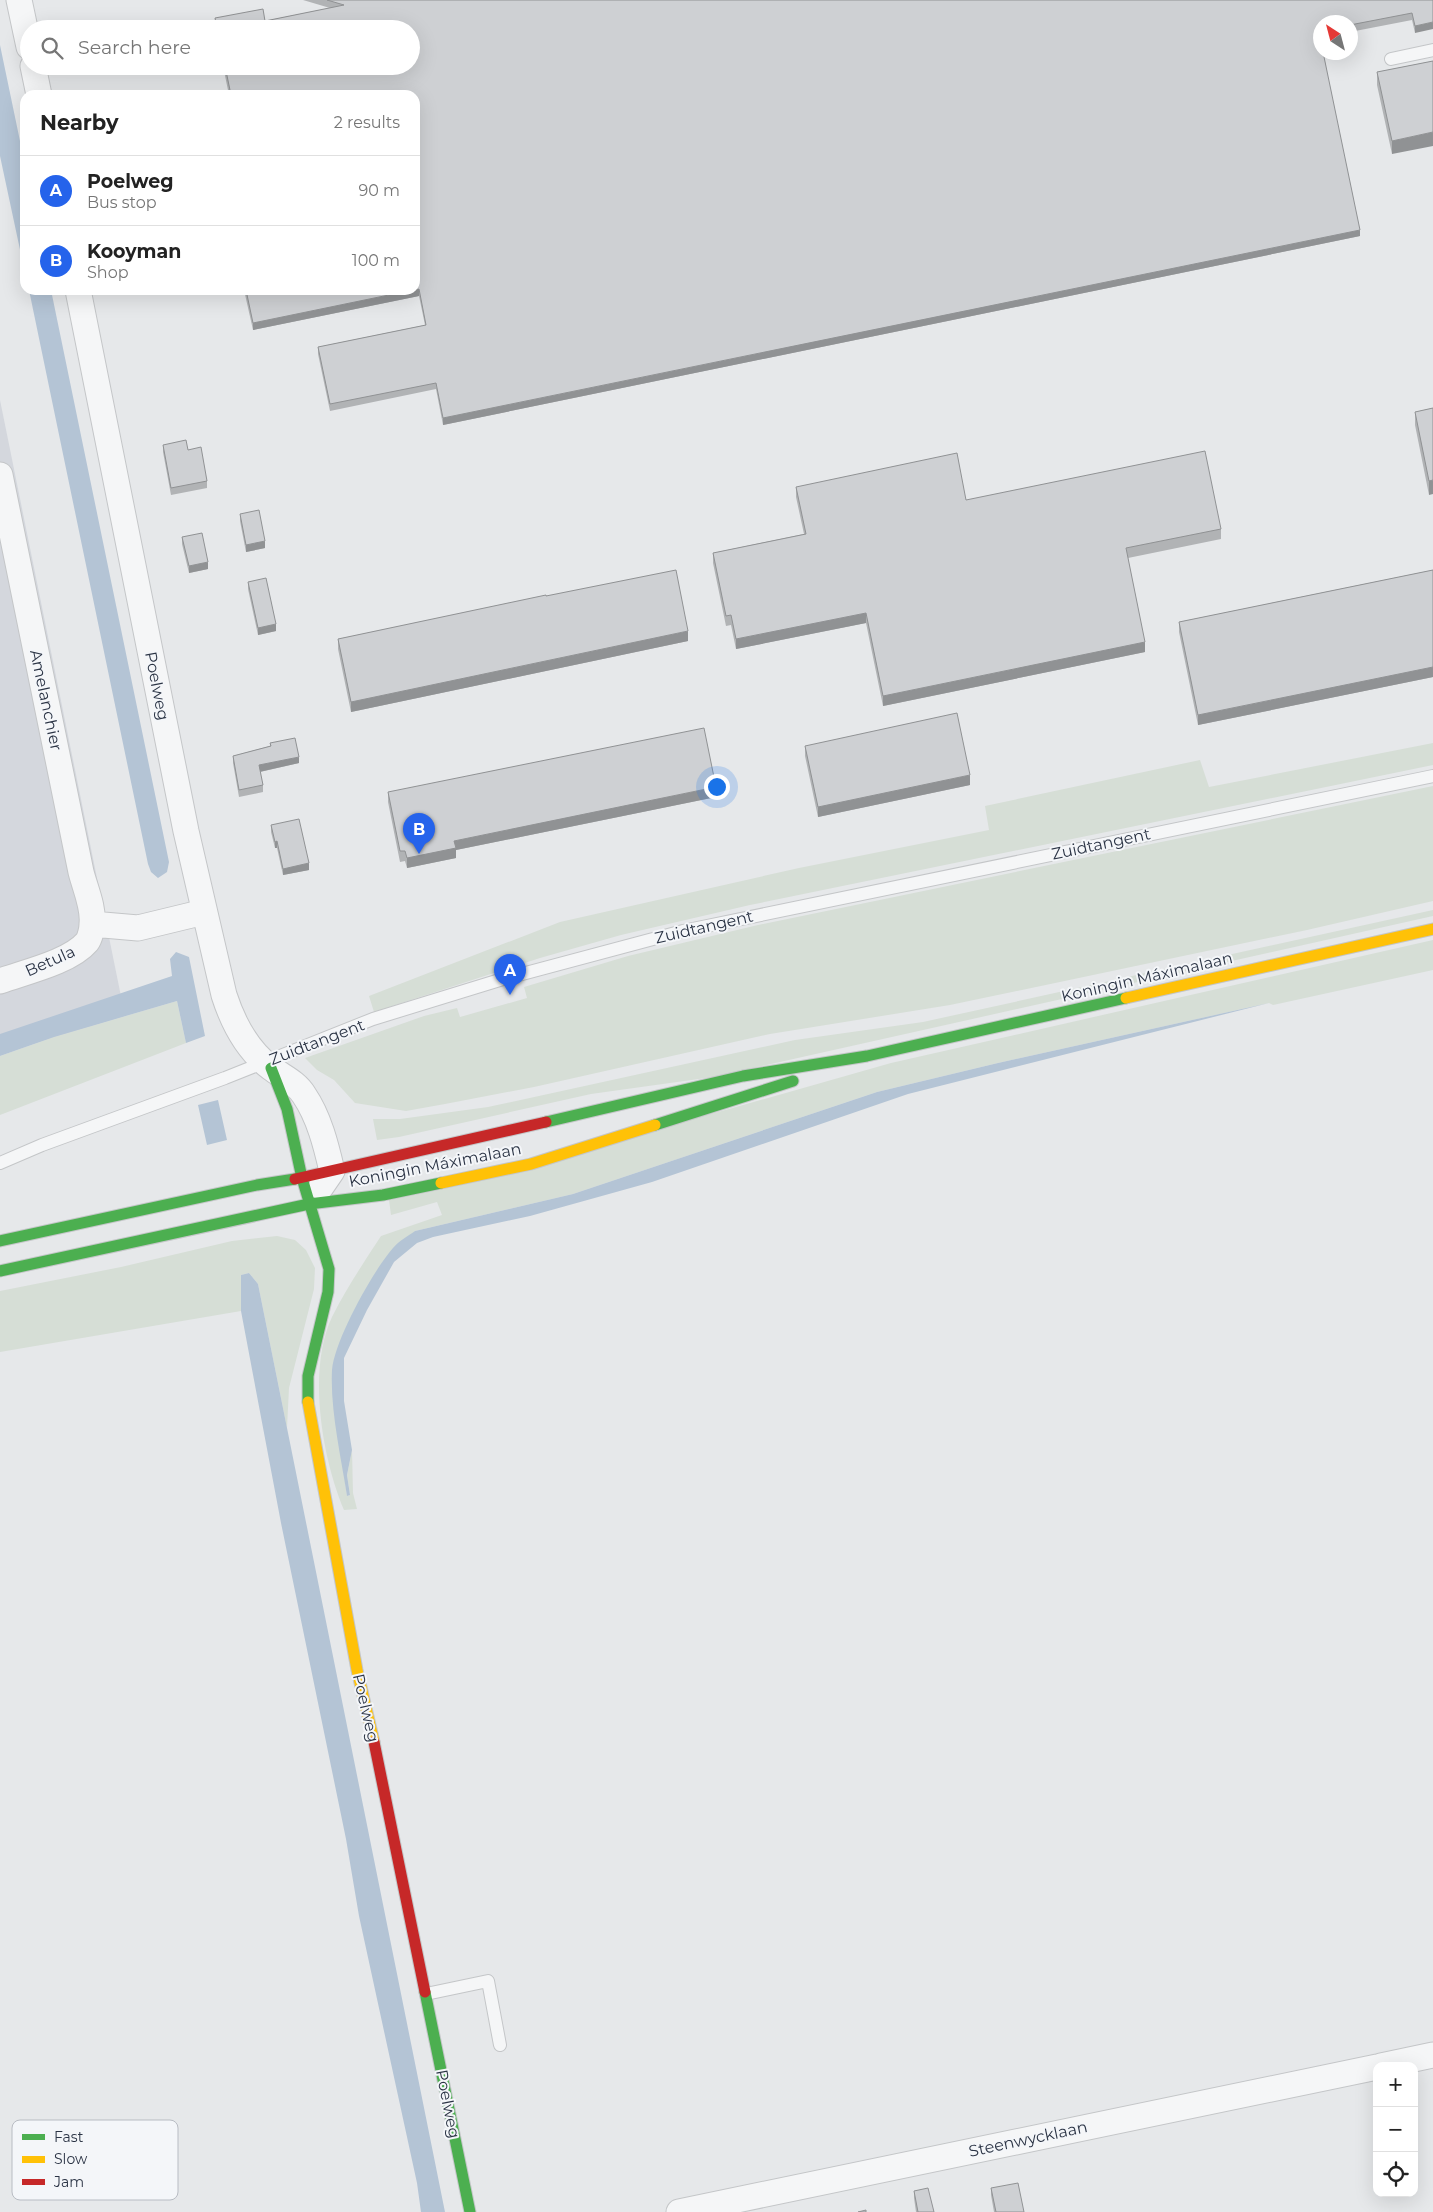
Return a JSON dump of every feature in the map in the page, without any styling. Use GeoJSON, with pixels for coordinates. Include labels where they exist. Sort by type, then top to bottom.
{"type":"FeatureCollection","features":[{"type":"Feature","properties":{"kind":"main road","name":"Koningin Máximalaan"},"geometry":{"type":"LineString","coordinates":[[0,1241],[257,1185],[302,1178],[743,1076],[867,1056],[1433,929]]}},
{"type":"Feature","properties":{"kind":"main road","name":"Koningin Máximalaan"},"geometry":{"type":"LineString","coordinates":[[0,1271],[309,1204],[383,1195],[531,1164],[750,1096],[867,1056]]}},
{"type":"Feature","properties":{"kind":"main road","name":"Poelweg"},"geometry":{"type":"LineString","coordinates":[[267,1065],[288,1114],[302,1178],[329,1269],[328,1292],[308,1376],[311,1426],[357,1670],[381,1774],[470,2212]]}},
{"type":"Feature","properties":{"kind":"street"},"geometry":{"type":"LineString","coordinates":[[19,0],[23,20]]}},
{"type":"Feature","properties":{"kind":"street"},"geometry":{"type":"LineString","coordinates":[[35,75],[37,90]]}},
{"type":"Feature","properties":{"kind":"street","name":"Poelweg"},"geometry":{"type":"LineString","coordinates":[[79,295],[186,832],[230,1016],[243,1038],[267,1065],[293,1083],[304,1095],[324,1138],[332,1171]]}},
{"type":"Feature","properties":{"kind":"street","name":"Amelanchier"},"geometry":{"type":"LineString","coordinates":[[0,475],[91,908],[92,924]]}},
{"type":"Feature","properties":{"kind":"street"},"geometry":{"type":"LineString","coordinates":[[92,924],[138,928],[204,912]]}},
{"type":"Feature","properties":{"kind":"street","name":"Betula"},"geometry":{"type":"LineString","coordinates":[[0,981],[77,951],[88,941],[92,924]]}},
{"type":"Feature","properties":{"kind":"street"},"geometry":{"type":"LineString","coordinates":[[309,1204],[332,1171]]}},
{"type":"Feature","properties":{"kind":"street"},"geometry":{"type":"LineString","coordinates":[[1400,2062],[1433,2055]]}},
{"type":"Feature","properties":{"kind":"street","name":"Steenwycklaan"},"geometry":{"type":"LineString","coordinates":[[679,2212],[1373,2068]]}},
{"type":"Feature","properties":{"kind":"lane"},"geometry":{"type":"LineString","coordinates":[[1391,59],[1433,50]]}},
{"type":"Feature","properties":{"kind":"lane","name":"Zuidtangent"},"geometry":{"type":"LineString","coordinates":[[0,1163],[267,1065],[373,1020],[512,977],[683,931],[1433,776]]}},
{"type":"Feature","properties":{"kind":"lane"},"geometry":{"type":"LineString","coordinates":[[426,1994],[488,1981],[500,2045]]}},
{"type":"Feature","properties":{"kind":"shaded area"},"geometry":{"type":"Polygon","coordinates":[[[0,400],[125,1016],[0,1054],[0,400]]]}},
{"type":"Feature","properties":{"kind":"shaded area"},"geometry":{"type":"Polygon","coordinates":[[[1433,743],[1433,765],[750,905],[621,935],[540,958],[374,1012],[369,996],[560,922],[799,868],[989,830],[985,806],[1200,760],[1209,787],[1433,743]]]}},
{"type":"Feature","properties":{"kind":"shaded area"},"geometry":{"type":"Polygon","coordinates":[[[1433,786],[1433,901],[1307,930],[950,1005],[770,1034],[534,1087],[406,1111],[355,1103],[334,1080],[317,1070],[305,1058],[424,1016],[457,1008],[460,1017],[527,998],[524,987],[628,956],[758,925],[1433,786]]]}},
{"type":"Feature","properties":{"kind":"shaded area"},"geometry":{"type":"Polygon","coordinates":[[[1433,910],[1433,916],[713,1077],[591,1094],[399,1137],[377,1140],[373,1119],[400,1119],[488,1107],[795,1040],[923,1022],[1433,910]]]}},
{"type":"Feature","properties":{"kind":"shaded area"},"geometry":{"type":"Polygon","coordinates":[[[1433,940],[1433,970],[1273,1005],[1269,1003],[877,1092],[573,1194],[415,1231],[343,1335],[334,1402],[347,1496],[350,1495],[347,1475],[352,1450],[353,1493],[357,1509],[344,1510],[329,1465],[320,1414],[320,1362],[324,1338],[337,1307],[381,1236],[442,1215],[437,1202],[391,1215],[389,1200],[729,1109],[891,1063],[1433,940]]]}},
{"type":"Feature","properties":{"kind":"shaded area"},"geometry":{"type":"Polygon","coordinates":[[[177,1001],[186,1043],[0,1115],[0,1056],[54,1037],[177,1001]]]}},
{"type":"Feature","properties":{"kind":"shaded area"},"geometry":{"type":"Polygon","coordinates":[[[277,1236],[295,1240],[306,1250],[315,1268],[314,1289],[289,1388],[287,1428],[258,1284],[249,1273],[241,1275],[241,1311],[0,1352],[0,1291],[121,1267],[232,1241],[277,1236]]]}},
{"type":"Feature","properties":{"kind":"water"},"geometry":{"type":"Polygon","coordinates":[[[0,45],[20,141],[20,250],[0,156],[0,45]]]}},
{"type":"Feature","properties":{"kind":"water"},"geometry":{"type":"Polygon","coordinates":[[[30,295],[52,295],[169,862],[167,872],[158,878],[151,872],[30,295]]]}},
{"type":"Feature","properties":{"kind":"water"},"geometry":{"type":"Polygon","coordinates":[[[176,952],[189,957],[205,1036],[186,1043],[177,1001],[54,1037],[0,1056],[0,1034],[172,976],[170,959],[176,952]]]}},
{"type":"Feature","properties":{"kind":"water"},"geometry":{"type":"Polygon","coordinates":[[[1269,1003],[908,1094],[652,1182],[530,1216],[433,1237],[417,1243],[394,1262],[367,1310],[344,1358],[344,1401],[352,1450],[347,1475],[350,1495],[347,1496],[336,1433],[333,1401],[332,1370],[335,1357],[347,1324],[375,1272],[395,1245],[415,1231],[573,1194],[877,1092],[1269,1003]]]}},
{"type":"Feature","properties":{"kind":"water"},"geometry":{"type":"Polygon","coordinates":[[[218,1100],[227,1140],[207,1145],[198,1105],[218,1100]]]}},
{"type":"Feature","properties":{"kind":"water"},"geometry":{"type":"Polygon","coordinates":[[[249,1273],[258,1284],[445,2212],[421,2212],[417,2183],[359,1916],[346,1839],[281,1523],[241,1311],[241,1275],[249,1273]]]}},
{"type":"Feature","properties":{"kind":"building"},"geometry":{"type":"Polygon","coordinates":[[[327,0],[1433,0],[1433,22],[1415,26],[1412,13],[1358,23],[1358,15],[1313,15],[1313,60],[1325,60],[1360,230],[443,418],[436,383],[330,404],[318,347],[426,325],[420,294],[420,90],[230,90],[227,75],[420,75],[420,20],[270,20],[344,5],[327,0]]]}},
{"type":"Feature","properties":{"kind":"building"},"geometry":{"type":"Polygon","coordinates":[[[263,9],[265,20],[215,20],[215,18],[263,9]]]}},
{"type":"Feature","properties":{"kind":"building"},"geometry":{"type":"Polygon","coordinates":[[[1433,61],[1433,132],[1392,141],[1377,72],[1433,61]]]}},
{"type":"Feature","properties":{"kind":"building"},"geometry":{"type":"Polygon","coordinates":[[[247,295],[389,295],[253,323],[247,295]]]}},
{"type":"Feature","properties":{"kind":"building"},"geometry":{"type":"Polygon","coordinates":[[[1433,408],[1433,480],[1429,481],[1415,412],[1433,408]]]}},
{"type":"Feature","properties":{"kind":"building"},"geometry":{"type":"Polygon","coordinates":[[[186,440],[188,450],[201,447],[207,481],[171,488],[163,445],[186,440]]]}},
{"type":"Feature","properties":{"kind":"building"},"geometry":{"type":"Polygon","coordinates":[[[1205,451],[1221,529],[1126,548],[1145,642],[883,696],[866,613],[736,639],[731,615],[726,616],[713,553],[806,534],[796,487],[957,453],[966,500],[1205,451]]]}},
{"type":"Feature","properties":{"kind":"building"},"geometry":{"type":"Polygon","coordinates":[[[259,510],[265,541],[246,545],[240,514],[259,510]]]}},
{"type":"Feature","properties":{"kind":"building"},"geometry":{"type":"Polygon","coordinates":[[[202,533],[208,562],[189,566],[182,537],[202,533]]]}},
{"type":"Feature","properties":{"kind":"building"},"geometry":{"type":"Polygon","coordinates":[[[676,570],[688,631],[351,702],[338,639],[546,595],[676,570]]]}},
{"type":"Feature","properties":{"kind":"building"},"geometry":{"type":"Polygon","coordinates":[[[1433,570],[1433,667],[1198,715],[1179,622],[1433,570]]]}},
{"type":"Feature","properties":{"kind":"building"},"geometry":{"type":"Polygon","coordinates":[[[266,578],[276,624],[258,628],[248,582],[266,578]]]}},
{"type":"Feature","properties":{"kind":"building"},"geometry":{"type":"Polygon","coordinates":[[[957,713],[970,775],[818,807],[805,746],[957,713]]]}},
{"type":"Feature","properties":{"kind":"building"},"geometry":{"type":"Polygon","coordinates":[[[704,728],[716,787],[454,841],[456,848],[407,858],[405,851],[400,851],[388,792],[704,728]]]}},
{"type":"Feature","properties":{"kind":"building"},"geometry":{"type":"Polygon","coordinates":[[[295,738],[299,757],[259,765],[263,785],[239,790],[233,756],[271,746],[270,743],[295,738]]]}},
{"type":"Feature","properties":{"kind":"building"},"geometry":{"type":"Polygon","coordinates":[[[299,819],[309,863],[283,869],[277,841],[275,842],[271,825],[299,819]]]}},
{"type":"Feature","properties":{"kind":"building"},"geometry":{"type":"Polygon","coordinates":[[[1018,2183],[1024,2212],[996,2212],[991,2188],[1018,2183]]]}},
{"type":"Feature","properties":{"kind":"building"},"geometry":{"type":"Polygon","coordinates":[[[928,2188],[934,2212],[918,2212],[914,2191],[928,2188]]]}},
{"type":"Feature","properties":{"kind":"traffic: fast"},"geometry":{"type":"LineString","coordinates":[[546,1122],[743,1076],[867,1056],[1126,998]]}},
{"type":"Feature","properties":{"kind":"traffic: fast"},"geometry":{"type":"LineString","coordinates":[[271,1068],[287,1109],[302,1178],[329,1269],[328,1292],[308,1376],[308,1402]]}},
{"type":"Feature","properties":{"kind":"traffic: fast"},"geometry":{"type":"LineString","coordinates":[[655,1125],[793,1081]]}},
{"type":"Feature","properties":{"kind":"traffic: fast"},"geometry":{"type":"LineString","coordinates":[[0,1241],[257,1185],[295,1179]]}},
{"type":"Feature","properties":{"kind":"traffic: fast"},"geometry":{"type":"LineString","coordinates":[[0,1271],[309,1204],[383,1195],[441,1183]]}},
{"type":"Feature","properties":{"kind":"traffic: fast"},"geometry":{"type":"LineString","coordinates":[[425,1992],[470,2212]]}},
{"type":"Feature","properties":{"kind":"traffic: slow"},"geometry":{"type":"LineString","coordinates":[[1126,998],[1433,929]]}},
{"type":"Feature","properties":{"kind":"traffic: slow"},"geometry":{"type":"LineString","coordinates":[[441,1183],[531,1164],[655,1125]]}},
{"type":"Feature","properties":{"kind":"traffic: slow"},"geometry":{"type":"LineString","coordinates":[[308,1402],[357,1670],[374,1742]]}},
{"type":"Feature","properties":{"kind":"traffic: jam"},"geometry":{"type":"LineString","coordinates":[[295,1179],[546,1122]]}},
{"type":"Feature","properties":{"kind":"traffic: jam"},"geometry":{"type":"LineString","coordinates":[[374,1742],[425,1992]]}},
{"type":"Feature","properties":{"kind":"place","name":"Kooyman"},"geometry":{"type":"Point","coordinates":[419,854]}},
{"type":"Feature","properties":{"kind":"place","name":"Poelweg"},"geometry":{"type":"Point","coordinates":[510,995]}}]}
